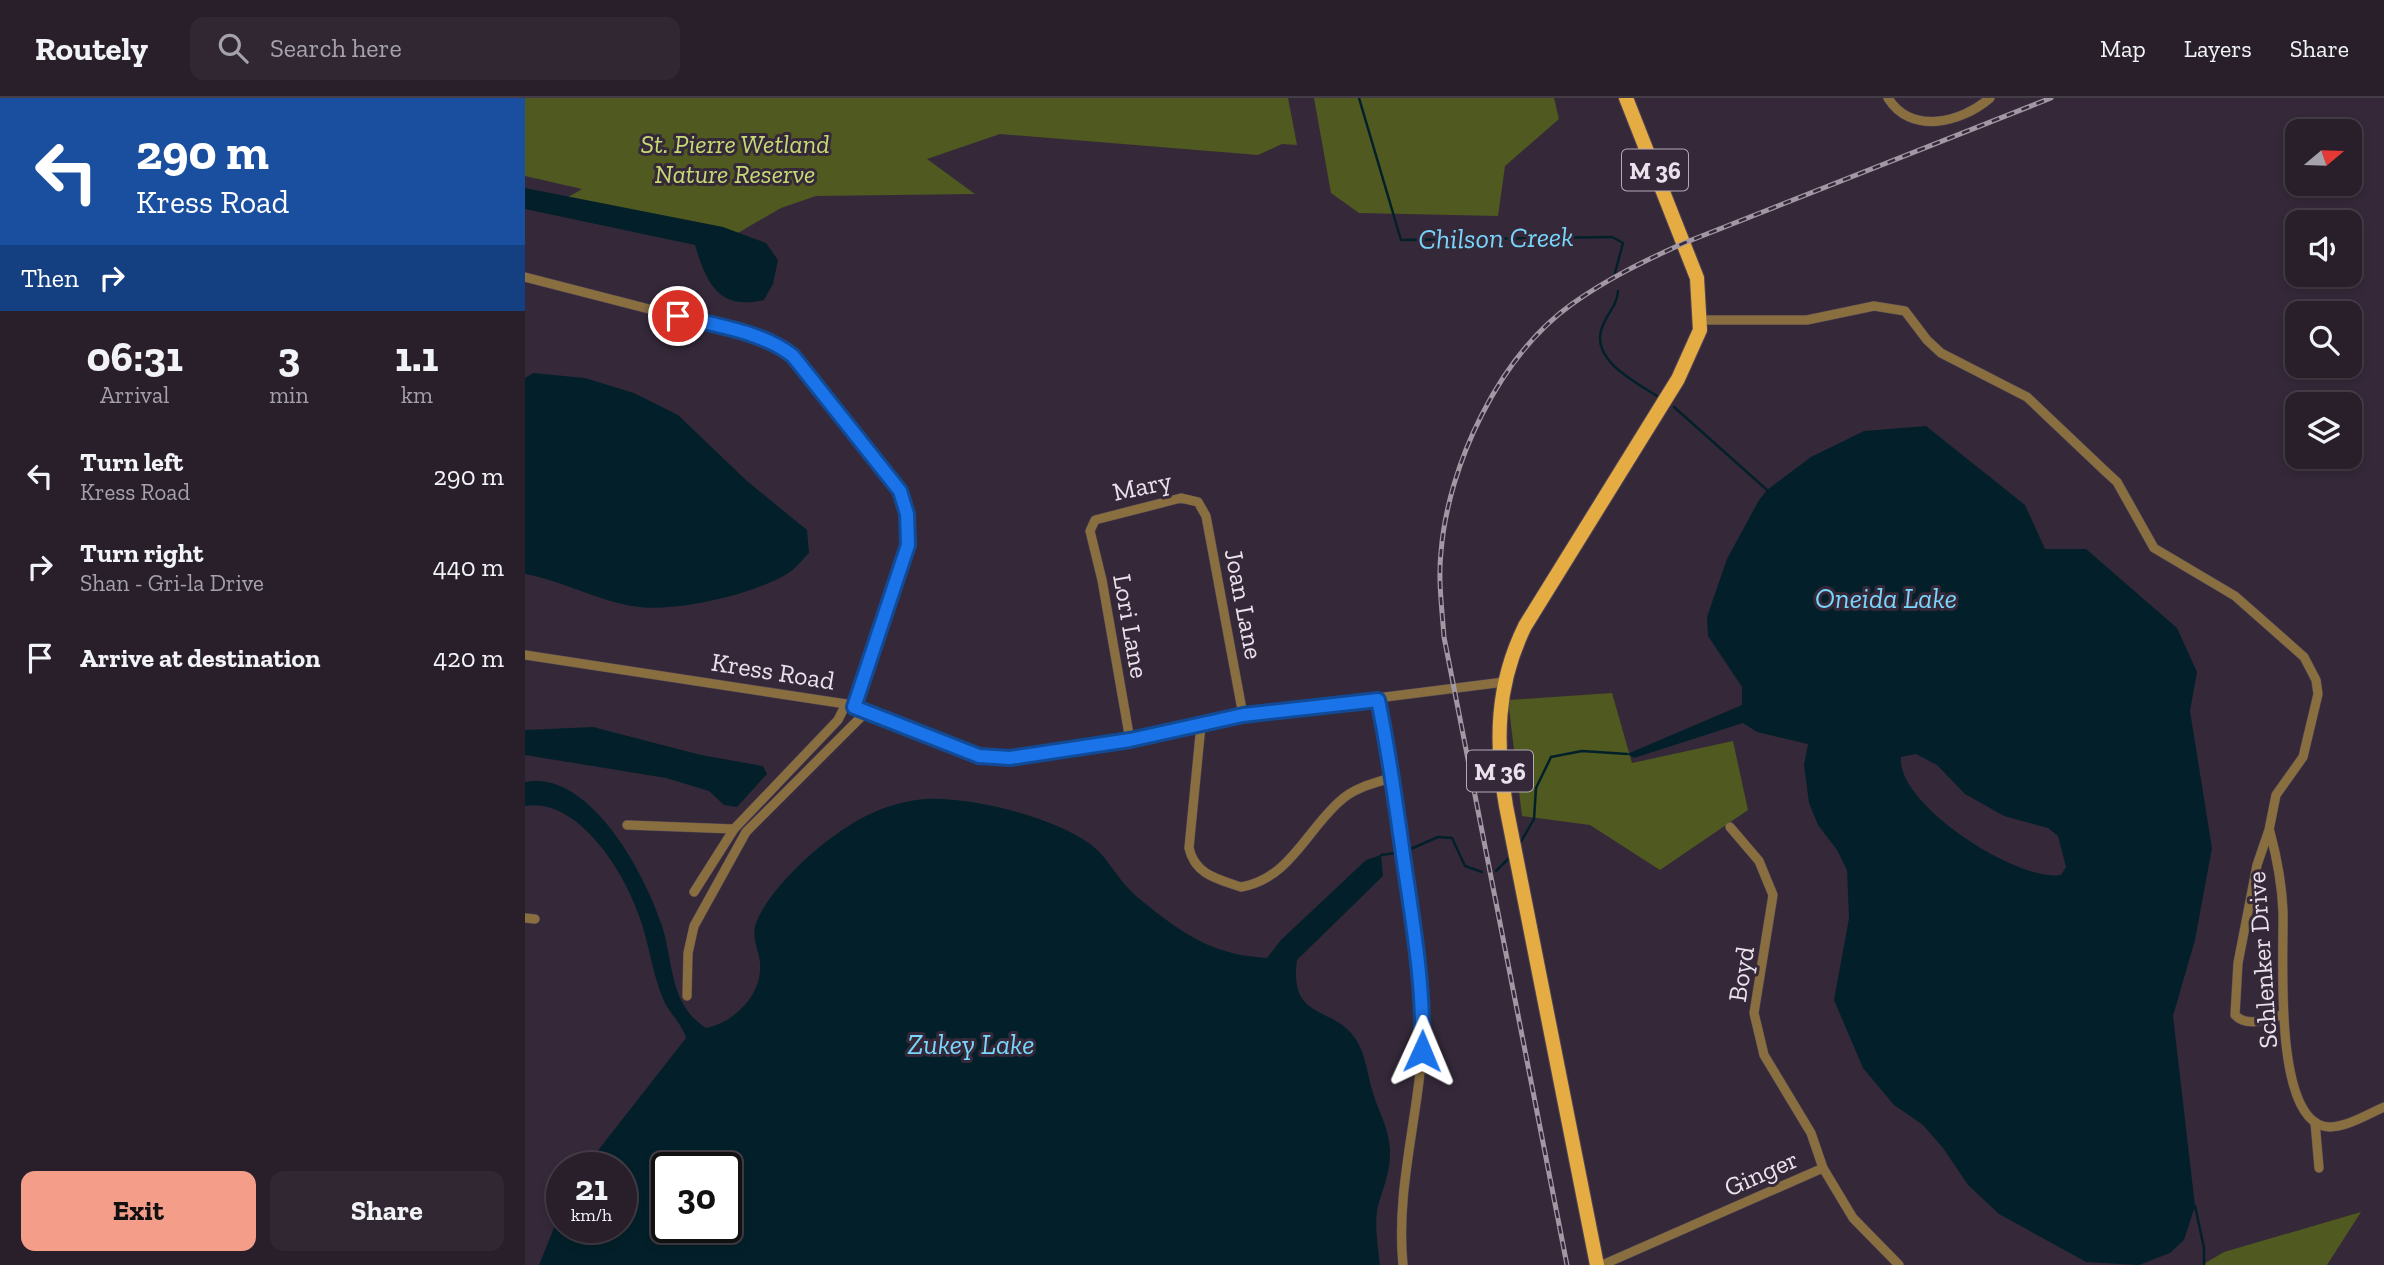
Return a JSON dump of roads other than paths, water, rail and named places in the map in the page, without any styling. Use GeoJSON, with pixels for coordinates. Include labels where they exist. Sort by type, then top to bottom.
{"type":"FeatureCollection","features":[{"type":"Feature","properties":{"kind":"main road","name":"M 36"},"geometry":{"type":"LineString","coordinates":[[1600,1265],[1504,795],[1498,731],[1504,682],[1511,655],[1527,623],[1687,365],[1702,320],[1697,278],[1626,98]]}},
{"type":"Feature","properties":{"kind":"street"},"geometry":{"type":"LineString","coordinates":[[1888,98],[1905,117],[1926,124],[1962,113],[1990,98]]}},
{"type":"Feature","properties":{"kind":"street"},"geometry":{"type":"LineString","coordinates":[[525,277],[754,336],[779,345],[793,356],[892,480],[900,491],[907,514],[908,545],[850,706],[734,829],[694,892]]}},
{"type":"Feature","properties":{"kind":"street"},"geometry":{"type":"LineString","coordinates":[[1702,320],[1807,320],[1874,306],[1902,310],[1941,353],[2027,397],[2117,482],[2154,548],[2235,596],[2304,657],[2312,669],[2318,694],[2303,757],[2276,795],[2269,830],[2257,865],[2238,963],[2235,1015],[2240,1020],[2253,1022],[2283,1015]]}},
{"type":"Feature","properties":{"kind":"street","name":"Mary"},"geometry":{"type":"LineString","coordinates":[[1094,520],[1181,498],[1198,502]]}},
{"type":"Feature","properties":{"kind":"street","name":"Joan Lane"},"geometry":{"type":"LineString","coordinates":[[1198,502],[1206,516],[1243,715]]}},
{"type":"Feature","properties":{"kind":"street","name":"Lori Lane"},"geometry":{"type":"LineString","coordinates":[[1094,520],[1090,531],[1102,580],[1130,740]]}},
{"type":"Feature","properties":{"kind":"street","name":"Kress Road"},"geometry":{"type":"LineString","coordinates":[[525,654],[850,706],[979,756],[1010,758],[1130,740],[1243,715],[1378,700],[1454,686],[1504,682]]}},
{"type":"Feature","properties":{"kind":"street"},"geometry":{"type":"LineString","coordinates":[[1378,700],[1394,777],[1414,928],[1423,1025],[1421,1064],[1402,1188],[1400,1234],[1403,1265]]}},
{"type":"Feature","properties":{"kind":"street"},"geometry":{"type":"LineString","coordinates":[[687,996],[688,953],[694,926],[746,832],[866,712]]}},
{"type":"Feature","properties":{"kind":"street"},"geometry":{"type":"LineString","coordinates":[[1201,725],[1189,848],[1191,858],[1204,873],[1241,887],[1275,875],[1339,801],[1352,792],[1394,777]]}},
{"type":"Feature","properties":{"kind":"street"},"geometry":{"type":"LineString","coordinates":[[627,825],[734,829]]}},
{"type":"Feature","properties":{"kind":"street","name":"Boyd"},"geometry":{"type":"LineString","coordinates":[[1730,827],[1759,861],[1773,895],[1772,918],[1755,999],[1756,1031],[1769,1063],[1811,1133],[1823,1168]]}},
{"type":"Feature","properties":{"kind":"street","name":"Schlenker Drive"},"geometry":{"type":"LineString","coordinates":[[2269,830],[2276,855],[2283,910],[2283,1015],[2297,1096],[2315,1122],[2319,1168]]}},
{"type":"Feature","properties":{"kind":"street"},"geometry":{"type":"LineString","coordinates":[[525,918],[535,919]]}},
{"type":"Feature","properties":{"kind":"street"},"geometry":{"type":"LineString","coordinates":[[2315,1122],[2325,1127],[2337,1126],[2384,1107]]}},
{"type":"Feature","properties":{"kind":"street","name":"Ginger"},"geometry":{"type":"LineString","coordinates":[[1600,1265],[1823,1168],[1853,1218],[1899,1265]]}},
{"type":"Feature","properties":{"kind":"water"},"geometry":{"type":"Polygon","coordinates":[[[525,188],[723,227],[766,243],[778,260],[773,284],[764,300],[735,301],[725,297],[710,282],[695,245],[525,209],[525,188]]]}},
{"type":"Feature","properties":{"kind":"water"},"geometry":{"type":"Polygon","coordinates":[[[533,373],[585,378],[634,393],[678,415],[747,481],[807,530],[809,553],[790,572],[776,580],[716,600],[674,607],[655,608],[624,604],[525,574],[525,378],[533,373]]]}},
{"type":"Feature","properties":{"kind":"water","name":"Oneida Lake"},"geometry":{"type":"Polygon","coordinates":[[[1926,426],[2025,505],[2045,549],[2086,549],[2177,628],[2197,672],[2190,711],[2212,848],[2195,940],[2173,1016],[2195,1206],[2184,1240],[2170,1253],[2139,1265],[2086,1262],[1999,1214],[1968,1185],[1943,1148],[1923,1125],[1894,1105],[1863,1068],[1834,1000],[1849,918],[1847,870],[1837,850],[1818,825],[1809,803],[1804,765],[1808,744],[1757,732],[1743,723],[1634,758],[1627,754],[1742,705],[1742,687],[1708,636],[1707,617],[1727,559],[1767,490],[1811,457],[1864,431],[1926,426]],[[1916,754],[1901,757],[1905,776],[1918,796],[1938,817],[1990,853],[2017,866],[2041,874],[2061,875],[2066,867],[2058,836],[2048,828],[2004,816],[1965,794],[1937,765],[1916,754]]]}},
{"type":"Feature","properties":{"kind":"water"},"geometry":{"type":"Polygon","coordinates":[[[593,727],[701,755],[763,766],[767,774],[737,807],[724,805],[709,791],[666,778],[525,755],[525,730],[593,727]]]}},
{"type":"Feature","properties":{"kind":"water","name":"Zukey Lake"},"geometry":{"type":"Polygon","coordinates":[[[525,782],[549,782],[571,791],[592,807],[611,828],[642,878],[653,902],[665,937],[678,994],[694,1018],[706,1028],[734,1015],[755,990],[760,964],[754,935],[756,923],[763,908],[786,879],[831,838],[860,819],[899,803],[925,799],[965,801],[1014,811],[1060,827],[1095,848],[1132,892],[1170,923],[1221,950],[1267,958],[1281,940],[1366,860],[1381,855],[1383,876],[1297,960],[1296,981],[1300,995],[1308,1005],[1340,1024],[1351,1033],[1360,1047],[1387,1130],[1390,1161],[1376,1220],[1380,1265],[539,1265],[548,1243],[637,1243],[637,1152],[597,1152],[686,1038],[664,1001],[638,913],[621,877],[595,840],[580,825],[562,813],[544,806],[525,806],[525,782]]]}},
{"type":"Feature","properties":{"kind":"waterway","name":"Chilson Creek"},"geometry":{"type":"LineString","coordinates":[[1359,98],[1401,240],[1612,237],[1623,243],[1615,273]]}},
{"type":"Feature","properties":{"kind":"waterway","name":"Chilson Creek"},"geometry":{"type":"LineString","coordinates":[[1618,291],[1603,325],[1600,337],[1602,348],[1616,368],[1657,396]]}},
{"type":"Feature","properties":{"kind":"waterway","name":"Chilson Creek"},"geometry":{"type":"LineString","coordinates":[[1674,407],[1767,490]]}},
{"type":"Feature","properties":{"kind":"waterway"},"geometry":{"type":"LineString","coordinates":[[1519,845],[1534,819],[1536,788],[1551,757],[1582,751],[1627,754]]}},
{"type":"Feature","properties":{"kind":"waterway"},"geometry":{"type":"LineString","coordinates":[[1406,851],[1438,837],[1452,838],[1465,866],[1482,872]]}},
{"type":"Feature","properties":{"kind":"waterway"},"geometry":{"type":"LineString","coordinates":[[1381,855],[1396,853]]}},
{"type":"Feature","properties":{"kind":"waterway"},"geometry":{"type":"LineString","coordinates":[[1496,871],[1508,859]]}},
{"type":"Feature","properties":{"kind":"waterway"},"geometry":{"type":"LineString","coordinates":[[2195,1206],[2204,1248],[2204,1265]]}},
{"type":"Feature","properties":{"kind":"railway"},"geometry":{"type":"LineString","coordinates":[[1567,1265],[1444,637],[1440,584],[1441,552],[1454,484],[1466,449],[1500,382],[1522,352],[1546,326],[1599,286],[1684,243],[2051,98]]}},
{"type":"Feature","properties":{"kind":"park label","name":"St. Pierre Wetland Nature Reserve"},"geometry":{"type":"Point","coordinates":[735,159]}}]}
